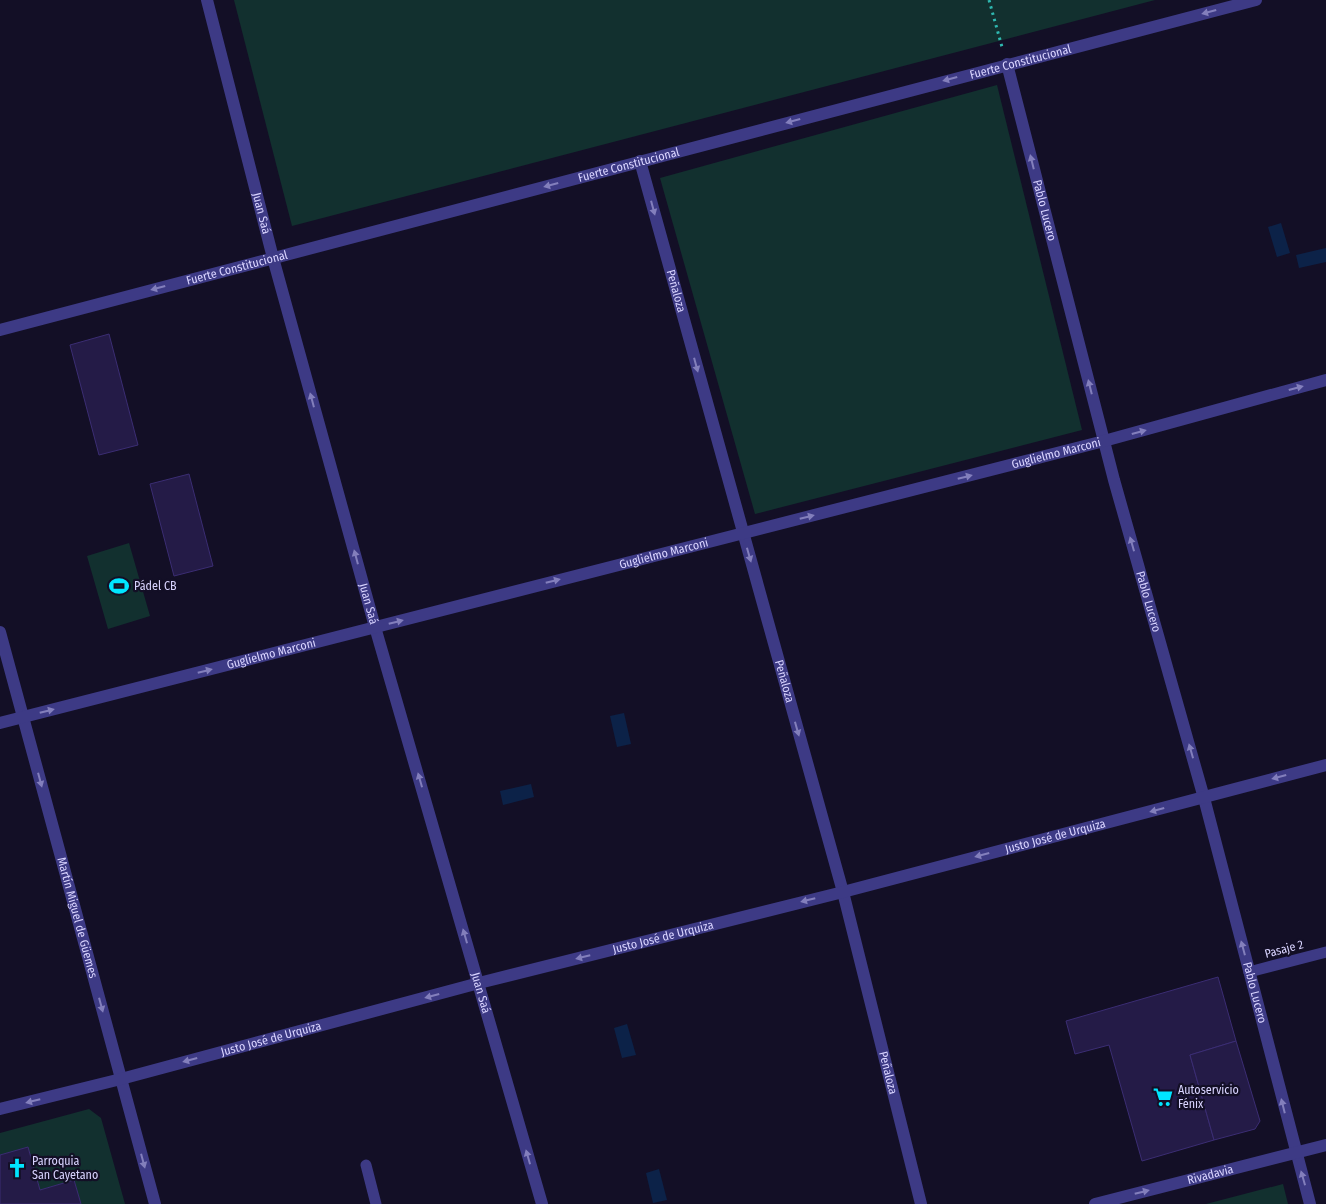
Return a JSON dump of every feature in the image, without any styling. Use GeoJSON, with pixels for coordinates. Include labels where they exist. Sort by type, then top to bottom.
{"type":"FeatureCollection","features":[{"type":"Feature","properties":{"kind":"street","name":"Juan Saá"},"geometry":{"type":"LineString","coordinates":[[206,0],[273,258],[375,627],[542,1204]]}},
{"type":"Feature","properties":{"kind":"street","name":"Fuerte Constitucional"},"geometry":{"type":"LineString","coordinates":[[0,330],[1256,0]]}},
{"type":"Feature","properties":{"kind":"street","name":"Pablo Lucero"},"geometry":{"type":"LineString","coordinates":[[1007,64],[1104,441],[1204,798],[1310,1204]]}},
{"type":"Feature","properties":{"kind":"street","name":"Peñaloza"},"geometry":{"type":"LineString","coordinates":[[640,161],[842,892],[921,1204]]}},
{"type":"Feature","properties":{"kind":"street","name":"Guglielmo Marconi"},"geometry":{"type":"LineString","coordinates":[[0,723],[1104,441],[1326,380]]}},
{"type":"Feature","properties":{"kind":"street","name":"Martín Miguel de Güemes"},"geometry":{"type":"LineString","coordinates":[[0,632],[155,1204]]}},
{"type":"Feature","properties":{"kind":"street","name":"Justo José de Urquiza"},"geometry":{"type":"LineString","coordinates":[[0,1109],[121,1079],[479,983],[842,892],[1326,765]]}},
{"type":"Feature","properties":{"kind":"street","name":"Rivadavia"},"geometry":{"type":"LineString","coordinates":[[1095,1204],[1326,1145]]}},
{"type":"Feature","properties":{"kind":"lane","name":"Pasaje 2"},"geometry":{"type":"LineString","coordinates":[[1249,972],[1326,952]]}},
{"type":"Feature","properties":{"kind":"lane"},"geometry":{"type":"LineString","coordinates":[[366,1164],[376,1204]]}},
{"type":"Feature","properties":{"kind":"path"},"geometry":{"type":"LineString","coordinates":[[988,0],[1007,64]]}},
{"type":"Feature","properties":{"kind":"green space"},"geometry":{"type":"Polygon","coordinates":[[[234,0],[1155,0],[292,226],[234,0]]]}},
{"type":"Feature","properties":{"kind":"green space"},"geometry":{"type":"Polygon","coordinates":[[[997,85],[1082,430],[755,514],[660,178],[997,85]]]}},
{"type":"Feature","properties":{"kind":"green space","name":"Pádel CB"},"geometry":{"type":"Polygon","coordinates":[[[129,543],[150,616],[108,629],[87,556],[129,543]]]}},
{"type":"Feature","properties":{"kind":"green space"},"geometry":{"type":"Polygon","coordinates":[[[89,1109],[101,1118],[125,1204],[81,1204],[74,1180],[40,1190],[28,1147],[0,1155],[0,1133],[89,1109]]]}},
{"type":"Feature","properties":{"kind":"green space"},"geometry":{"type":"Polygon","coordinates":[[[1283,1184],[1288,1204],[1206,1204],[1283,1184]]]}},
{"type":"Feature","properties":{"kind":"water"},"geometry":{"type":"Polygon","coordinates":[[[1281,223],[1290,253],[1277,257],[1268,227],[1281,223]]]}},
{"type":"Feature","properties":{"kind":"water"},"geometry":{"type":"Polygon","coordinates":[[[1326,248],[1326,262],[1299,268],[1296,255],[1326,248]]]}},
{"type":"Feature","properties":{"kind":"water"},"geometry":{"type":"Polygon","coordinates":[[[624,713],[631,744],[617,747],[610,716],[624,713]]]}},
{"type":"Feature","properties":{"kind":"water"},"geometry":{"type":"Polygon","coordinates":[[[531,784],[534,797],[503,805],[500,791],[531,784]]]}},
{"type":"Feature","properties":{"kind":"water"},"geometry":{"type":"Polygon","coordinates":[[[627,1024],[636,1055],[622,1058],[614,1028],[627,1024]]]}},
{"type":"Feature","properties":{"kind":"water"},"geometry":{"type":"Polygon","coordinates":[[[659,1169],[667,1200],[653,1203],[646,1173],[659,1169]]]}},
{"type":"Feature","properties":{"kind":"building"},"geometry":{"type":"Polygon","coordinates":[[[109,334],[138,445],[99,455],[70,345],[109,334]]]}},
{"type":"Feature","properties":{"kind":"building"},"geometry":{"type":"Polygon","coordinates":[[[189,474],[213,566],[174,576],[150,484],[189,474]]]}},
{"type":"Feature","properties":{"kind":"building","name":"Autoservicio Fénix"},"geometry":{"type":"Polygon","coordinates":[[[1218,977],[1236,1041],[1190,1055],[1214,1140],[1142,1161],[1109,1045],[1075,1054],[1066,1021],[1218,977]]]}},
{"type":"Feature","properties":{"kind":"building"},"geometry":{"type":"Polygon","coordinates":[[[1236,1041],[1260,1121],[1255,1129],[1214,1140],[1190,1055],[1236,1041]]]}},
{"type":"Feature","properties":{"kind":"building","name":"Parroquia San Cayetano"},"geometry":{"type":"Polygon","coordinates":[[[28,1147],[40,1190],[74,1180],[81,1204],[0,1204],[0,1155],[28,1147]]]}},
{"type":"Feature","properties":{"kind":"place","name":"Pádel CB"},"geometry":{"type":"Point","coordinates":[119,586]}},
{"type":"Feature","properties":{"kind":"place","name":"Autoservicio Fénix"},"geometry":{"type":"Point","coordinates":[1163,1097]}},
{"type":"Feature","properties":{"kind":"place","name":"Parroquia San Cayetano"},"geometry":{"type":"Point","coordinates":[17,1168]}}]}
